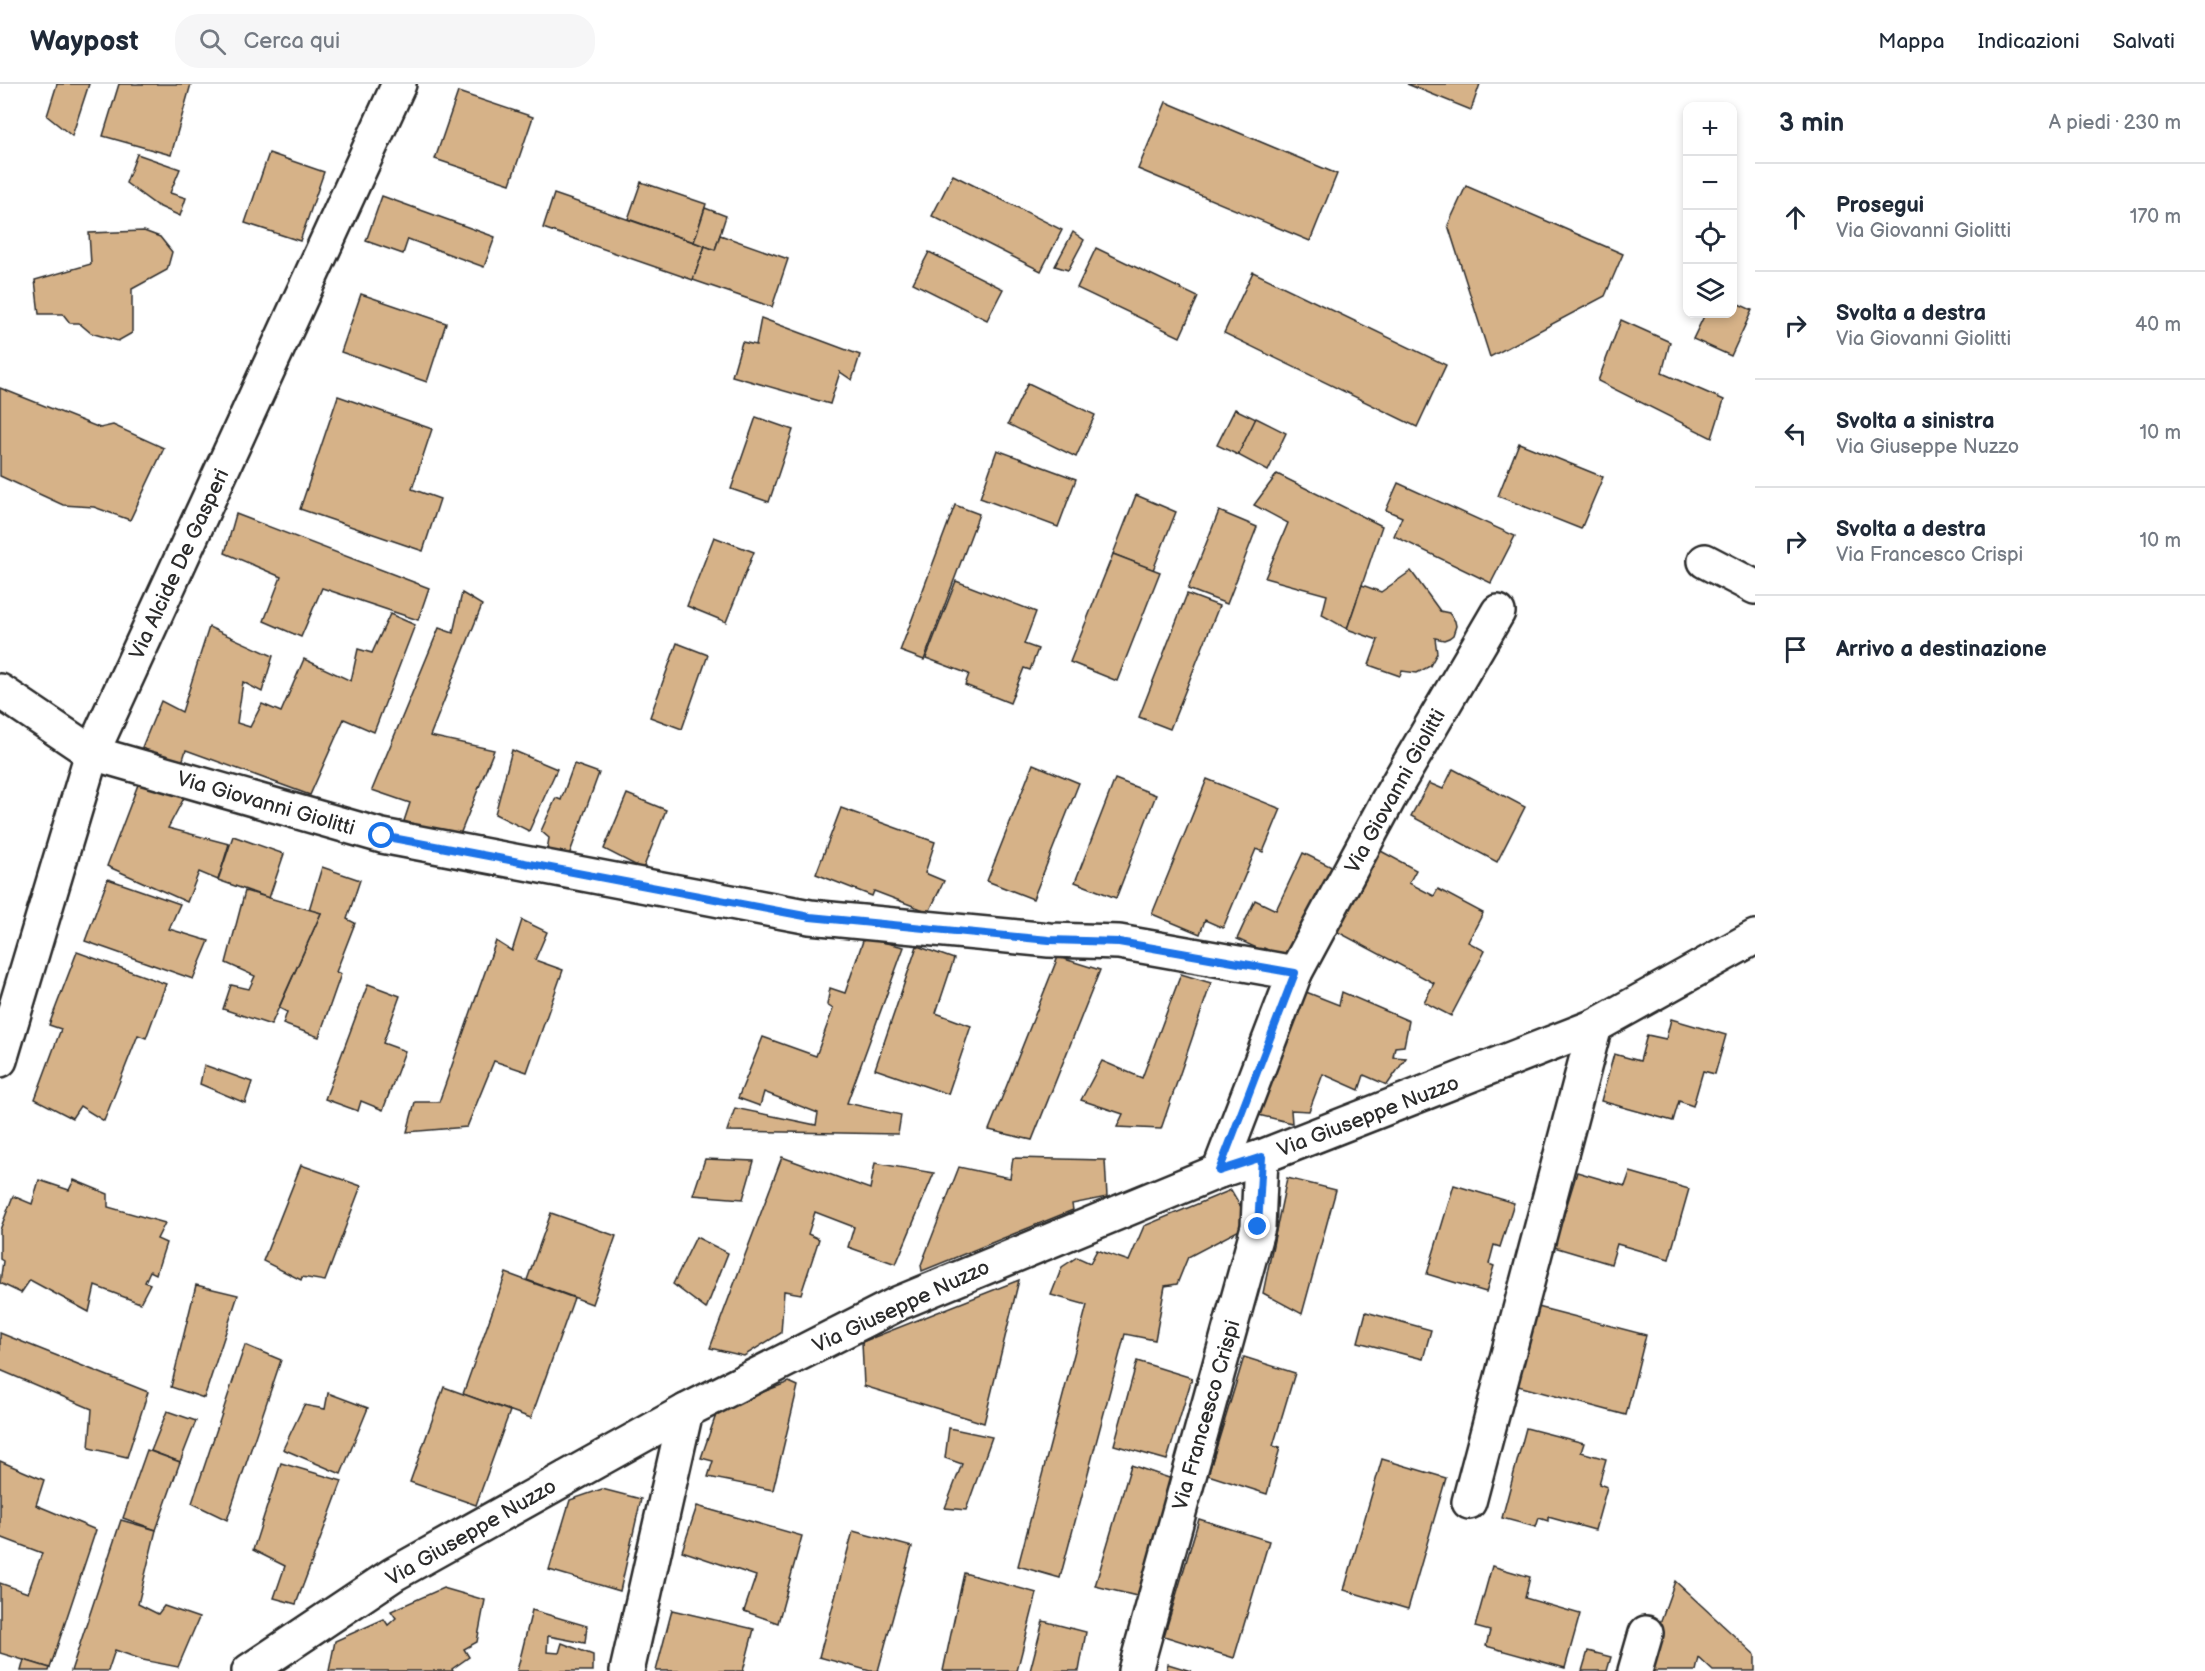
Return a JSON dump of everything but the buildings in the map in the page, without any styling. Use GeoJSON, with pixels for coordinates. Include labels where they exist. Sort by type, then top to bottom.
{"type":"FeatureCollection","features":[{"type":"Feature","properties":{"kind":"street","name":"Via Alcide De Gasperi"},"geometry":{"type":"LineString","coordinates":[[0,1060],[92,753],[399,84]]}},
{"type":"Feature","properties":{"kind":"street"},"geometry":{"type":"LineString","coordinates":[[1705,561],[1755,587]]}},
{"type":"Feature","properties":{"kind":"street","name":"Via Giovanni Giolitti"},"geometry":{"type":"LineString","coordinates":[[1219,1171],[1295,973],[1388,800],[1498,612]]}},
{"type":"Feature","properties":{"kind":"street","name":"Via Giovanni Giolitti"},"geometry":{"type":"LineString","coordinates":[[0,691],[92,753],[382,836],[810,917],[1049,940],[1119,942],[1295,973]]}},
{"type":"Feature","properties":{"kind":"street","name":"Via Giuseppe Nuzzo"},"geometry":{"type":"LineString","coordinates":[[249,1671],[394,1574],[686,1411],[898,1303],[1219,1171],[1262,1157],[1595,1026],[1755,937]]}},
{"type":"Feature","properties":{"kind":"street"},"geometry":{"type":"LineString","coordinates":[[1469,1502],[1595,1026]]}},
{"type":"Feature","properties":{"kind":"street","name":"Via Francesco Crispi"},"geometry":{"type":"LineString","coordinates":[[1135,1671],[1258,1227],[1262,1157]]}},
{"type":"Feature","properties":{"kind":"street"},"geometry":{"type":"LineString","coordinates":[[627,1671],[686,1411]]}},
{"type":"Feature","properties":{"kind":"street"},"geometry":{"type":"LineString","coordinates":[[1635,1671],[1646,1633]]}},
{"type":"Feature","properties":{"kind":"route"},"geometry":{"type":"LineString","coordinates":[[382,836],[810,917],[1049,940],[1119,942],[1295,973],[1219,1171],[1262,1157],[1258,1227]]}}]}
